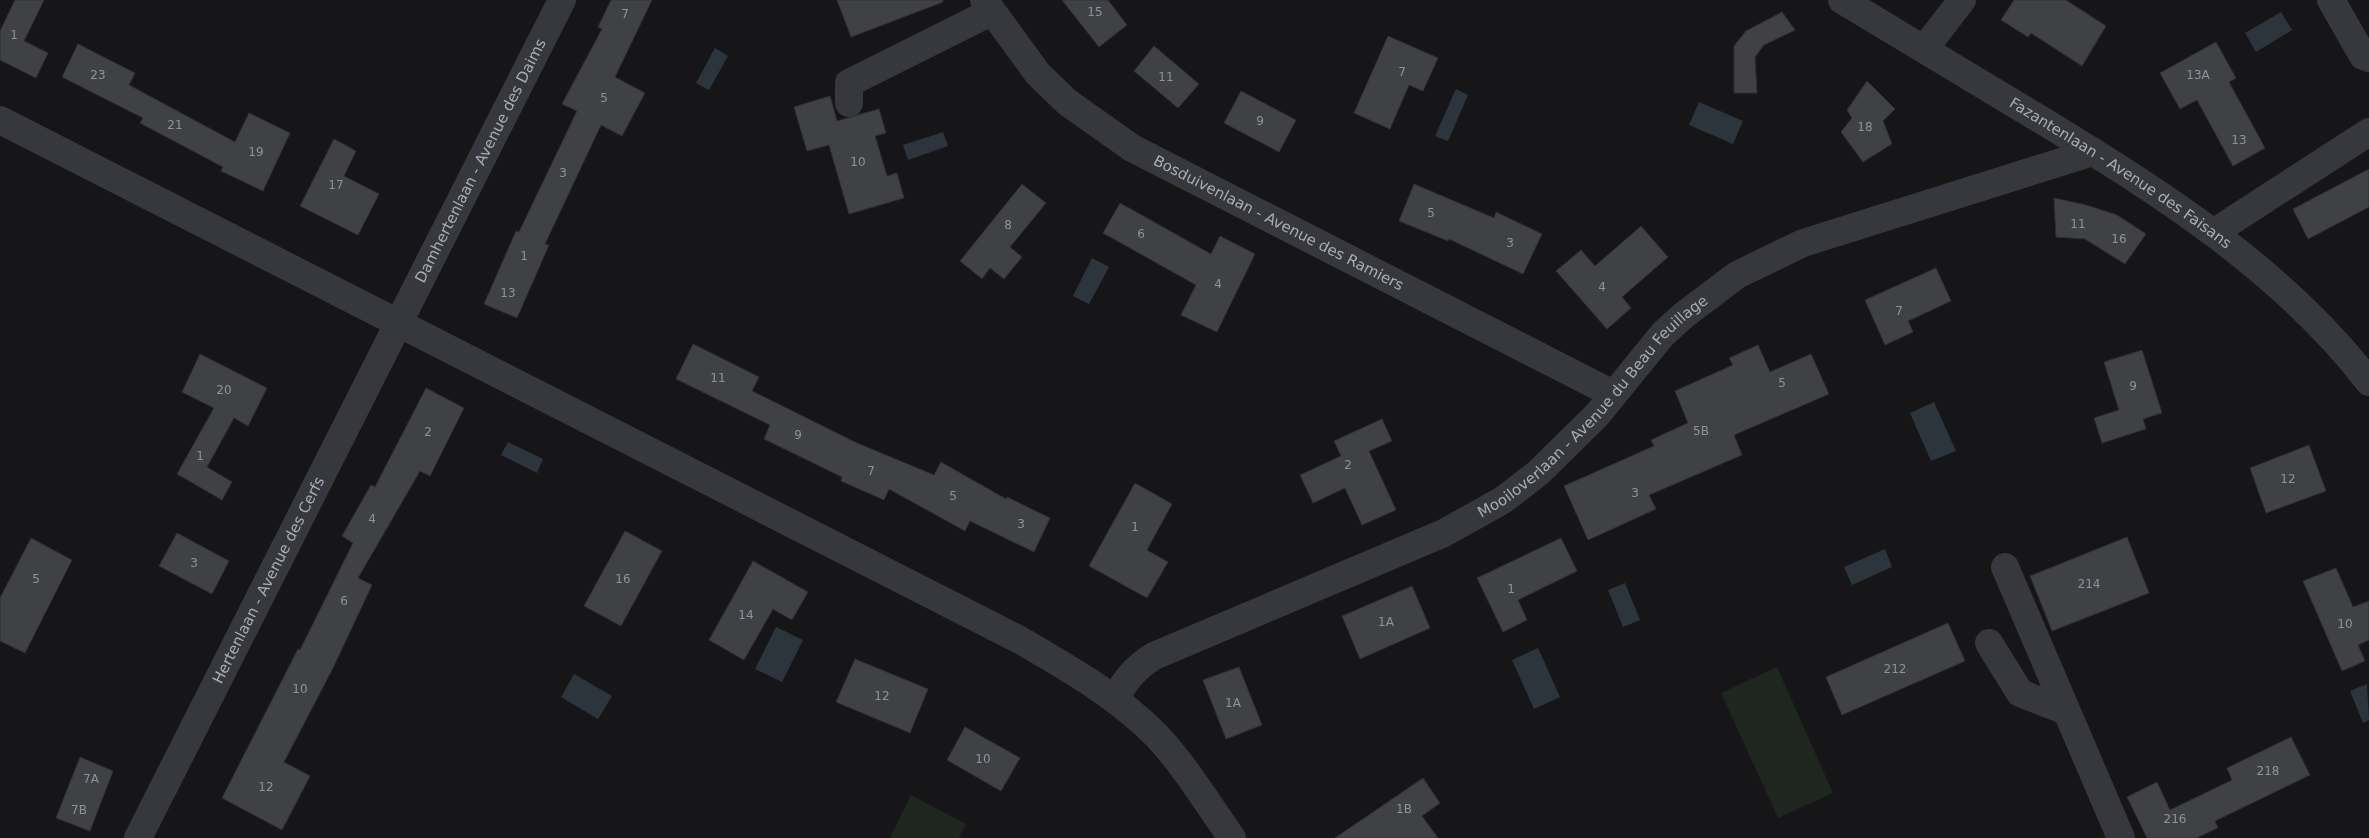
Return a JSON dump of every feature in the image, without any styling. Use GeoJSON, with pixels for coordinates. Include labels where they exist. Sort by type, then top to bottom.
{"type":"FeatureCollection","features":[{"type":"Feature","properties":{"kind":"street","name":"Damhertenlaan - Avenue des Daims"},"geometry":{"type":"LineString","coordinates":[[398,323],[562,0]]}},
{"type":"Feature","properties":{"kind":"street","name":"Fazantenlaan - Avenue des Faisans"},"geometry":{"type":"LineString","coordinates":[[1842,0],[1925,48],[2094,152],[2213,233],[2283,290],[2353,361],[2369,382]]}},
{"type":"Feature","properties":{"kind":"street"},"geometry":{"type":"LineString","coordinates":[[1925,48],[1962,0]]}},
{"type":"Feature","properties":{"kind":"street"},"geometry":{"type":"LineString","coordinates":[[2331,0],[2363,56],[2369,58]]}},
{"type":"Feature","properties":{"kind":"street"},"geometry":{"type":"LineString","coordinates":[[848,103],[849,83],[988,6]]}},
{"type":"Feature","properties":{"kind":"street","name":"Bosduivenlaan - Avenue des Ramiers"},"geometry":{"type":"LineString","coordinates":[[988,6],[1038,74],[1066,102],[1132,148],[1613,394]]}},
{"type":"Feature","properties":{"kind":"street"},"geometry":{"type":"LineString","coordinates":[[0,120],[1020,640],[1115,700],[1158,738],[1232,838]]}},
{"type":"Feature","properties":{"kind":"street"},"geometry":{"type":"LineString","coordinates":[[2213,233],[2369,132]]}},
{"type":"Feature","properties":{"kind":"street","name":"Mooiloverlaan - Avenue du Beau Feuillage"},"geometry":{"type":"LineString","coordinates":[[1115,700],[1128,677],[1141,664],[1154,656],[1444,534],[1504,500],[1538,473],[1597,415],[1663,334],[1713,292],[1760,262],[1803,243],[2094,152]]}},
{"type":"Feature","properties":{"kind":"street","name":"Hertenlaan - Avenue des Cerfs"},"geometry":{"type":"LineString","coordinates":[[138,838],[398,323]]}},
{"type":"Feature","properties":{"kind":"street"},"geometry":{"type":"LineString","coordinates":[[2005,567],[2121,838]]}},
{"type":"Feature","properties":{"kind":"street"},"geometry":{"type":"LineString","coordinates":[[1990,643],[2020,693],[2066,711]]}},
{"type":"Feature","properties":{"kind":"shaded area"},"geometry":{"type":"Polygon","coordinates":[[[2281,12],[2292,30],[2256,52],[2245,33],[2281,12]]]}},
{"type":"Feature","properties":{"kind":"shaded area"},"geometry":{"type":"Polygon","coordinates":[[[715,48],[728,56],[709,90],[696,83],[715,48]]]}},
{"type":"Feature","properties":{"kind":"shaded area"},"geometry":{"type":"Polygon","coordinates":[[[1456,89],[1468,95],[1448,141],[1435,136],[1456,89]]]}},
{"type":"Feature","properties":{"kind":"shaded area"},"geometry":{"type":"Polygon","coordinates":[[[1699,102],[1743,121],[1733,144],[1689,125],[1699,102]]]}},
{"type":"Feature","properties":{"kind":"shaded area"},"geometry":{"type":"Polygon","coordinates":[[[943,132],[948,146],[908,160],[903,145],[943,132]]]}},
{"type":"Feature","properties":{"kind":"shaded area"},"geometry":{"type":"Polygon","coordinates":[[[1092,258],[1109,267],[1089,304],[1073,296],[1092,258]]]}},
{"type":"Feature","properties":{"kind":"shaded area"},"geometry":{"type":"Polygon","coordinates":[[[1934,402],[1956,451],[1931,461],[1910,413],[1934,402]]]}},
{"type":"Feature","properties":{"kind":"shaded area"},"geometry":{"type":"Polygon","coordinates":[[[508,442],[543,459],[537,473],[501,455],[508,442]]]}},
{"type":"Feature","properties":{"kind":"shaded area"},"geometry":{"type":"Polygon","coordinates":[[[1885,549],[1892,567],[1852,585],[1844,567],[1885,549]]]}},
{"type":"Feature","properties":{"kind":"shaded area"},"geometry":{"type":"Polygon","coordinates":[[[1625,583],[1640,620],[1623,627],[1608,590],[1625,583]]]}},
{"type":"Feature","properties":{"kind":"shaded area"},"geometry":{"type":"Polygon","coordinates":[[[776,627],[803,640],[782,682],[755,669],[776,627]]]}},
{"type":"Feature","properties":{"kind":"shaded area"},"geometry":{"type":"Polygon","coordinates":[[[1538,648],[1560,697],[1534,709],[1512,660],[1538,648]]]}},
{"type":"Feature","properties":{"kind":"shaded area"},"geometry":{"type":"Polygon","coordinates":[[[1777,667],[1833,793],[1778,818],[1721,693],[1777,667]]]}},
{"type":"Feature","properties":{"kind":"shaded area"},"geometry":{"type":"Polygon","coordinates":[[[574,674],[612,696],[598,719],[561,697],[574,674]]]}},
{"type":"Feature","properties":{"kind":"shaded area"},"geometry":{"type":"Polygon","coordinates":[[[2367,684],[2369,720],[2363,723],[2350,691],[2367,684]]]}},
{"type":"Feature","properties":{"kind":"shaded area"},"geometry":{"type":"Polygon","coordinates":[[[911,795],[966,824],[959,838],[890,838],[911,795]]]}},
{"type":"Feature","properties":{"kind":"building"},"geometry":{"type":"Polygon","coordinates":[[[15,0],[44,0],[24,41],[48,53],[36,78],[0,60],[0,31],[15,0]]]}},
{"type":"Feature","properties":{"kind":"building"},"geometry":{"type":"Polygon","coordinates":[[[611,0],[652,0],[615,77],[645,93],[622,136],[601,125],[545,244],[549,245],[517,318],[484,304],[516,231],[519,232],[577,111],[562,104],[602,29],[598,27],[611,0]]]}},
{"type":"Feature","properties":{"kind":"building"},"geometry":{"type":"Polygon","coordinates":[[[837,0],[943,0],[943,2],[851,37],[837,0]]]}},
{"type":"Feature","properties":{"kind":"building"},"geometry":{"type":"Polygon","coordinates":[[[1062,0],[1108,0],[1127,25],[1099,47],[1062,0]]]}},
{"type":"Feature","properties":{"kind":"building"},"geometry":{"type":"Polygon","coordinates":[[[2014,0],[2066,0],[2106,26],[2082,66],[2031,33],[2028,37],[2001,20],[2014,0]]]}},
{"type":"Feature","properties":{"kind":"building"},"geometry":{"type":"Polygon","coordinates":[[[1782,12],[1795,30],[1764,45],[1755,57],[1757,93],[1734,93],[1734,46],[1746,31],[1782,12]]]}},
{"type":"Feature","properties":{"kind":"building"},"geometry":{"type":"Polygon","coordinates":[[[1388,36],[1438,58],[1423,91],[1409,85],[1390,129],[1354,113],[1388,36]]]}},
{"type":"Feature","properties":{"kind":"building"},"geometry":{"type":"Polygon","coordinates":[[[2216,42],[2236,78],[2229,82],[2265,148],[2233,166],[2197,100],[2180,109],[2160,73],[2216,42]]]}},
{"type":"Feature","properties":{"kind":"building"},"geometry":{"type":"Polygon","coordinates":[[[78,44],[135,73],[129,85],[235,142],[249,113],[290,133],[263,191],[221,171],[223,167],[140,123],[143,118],[62,77],[78,44]]]}},
{"type":"Feature","properties":{"kind":"building"},"geometry":{"type":"Polygon","coordinates":[[[1154,46],[1199,84],[1178,108],[1134,71],[1154,46]]]}},
{"type":"Feature","properties":{"kind":"building"},"geometry":{"type":"Polygon","coordinates":[[[1867,81],[1895,109],[1883,121],[1892,144],[1863,162],[1841,132],[1852,118],[1847,110],[1867,81]]]}},
{"type":"Feature","properties":{"kind":"building"},"geometry":{"type":"Polygon","coordinates":[[[1241,91],[1296,120],[1279,152],[1224,123],[1241,91]]]}},
{"type":"Feature","properties":{"kind":"building"},"geometry":{"type":"Polygon","coordinates":[[[830,96],[837,121],[879,109],[886,133],[875,136],[887,176],[897,173],[904,198],[849,214],[829,145],[807,151],[794,107],[830,96]]]}},
{"type":"Feature","properties":{"kind":"building"},"geometry":{"type":"Polygon","coordinates":[[[334,139],[356,151],[344,176],[379,194],[358,235],[300,206],[334,139]]]}},
{"type":"Feature","properties":{"kind":"building"},"geometry":{"type":"Polygon","coordinates":[[[2369,169],[2369,207],[2308,239],[2293,209],[2369,169]]]}},
{"type":"Feature","properties":{"kind":"building"},"geometry":{"type":"Polygon","coordinates":[[[1022,184],[1046,203],[1010,247],[1022,257],[1004,279],[990,268],[982,279],[960,261],[1022,184]]]}},
{"type":"Feature","properties":{"kind":"building"},"geometry":{"type":"Polygon","coordinates":[[[1414,184],[1494,218],[1496,212],[1542,234],[1523,274],[1449,239],[1448,241],[1399,221],[1414,184]]]}},
{"type":"Feature","properties":{"kind":"building"},"geometry":{"type":"Polygon","coordinates":[[[2054,198],[2086,205],[2117,215],[2146,234],[2125,264],[2085,239],[2056,237],[2054,198]]]}},
{"type":"Feature","properties":{"kind":"building"},"geometry":{"type":"Polygon","coordinates":[[[1120,203],[1211,254],[1220,236],[1255,254],[1217,332],[1181,315],[1196,285],[1103,233],[1120,203]]]}},
{"type":"Feature","properties":{"kind":"building"},"geometry":{"type":"Polygon","coordinates":[[[1641,226],[1668,257],[1622,297],[1631,308],[1607,329],[1556,271],[1581,250],[1595,266],[1641,226]]]}},
{"type":"Feature","properties":{"kind":"building"},"geometry":{"type":"Polygon","coordinates":[[[1936,268],[1951,301],[1908,321],[1913,332],[1885,345],[1865,300],[1936,268]]]}},
{"type":"Feature","properties":{"kind":"building"},"geometry":{"type":"Polygon","coordinates":[[[693,344],[759,377],[752,391],[857,443],[934,475],[941,462],[1006,499],[1007,497],[1050,518],[1034,552],[970,521],[965,531],[889,489],[884,500],[841,481],[842,477],[764,439],[770,425],[676,379],[693,344]]]}},
{"type":"Feature","properties":{"kind":"building"},"geometry":{"type":"Polygon","coordinates":[[[1758,345],[1770,372],[1811,354],[1829,394],[1734,435],[1742,455],[1649,495],[1656,509],[1588,540],[1564,486],[1654,446],[1651,440],[1688,423],[1675,391],[1733,365],[1729,358],[1758,345]]]}},
{"type":"Feature","properties":{"kind":"building"},"geometry":{"type":"Polygon","coordinates":[[[2142,350],[2162,413],[2143,419],[2146,429],[2102,443],[2094,418],[2119,410],[2104,362],[2142,350]]]}},
{"type":"Feature","properties":{"kind":"building"},"geometry":{"type":"Polygon","coordinates":[[[200,354],[267,388],[248,426],[234,418],[207,467],[232,482],[222,500],[177,474],[214,408],[182,392],[200,354]]]}},
{"type":"Feature","properties":{"kind":"building"},"geometry":{"type":"Polygon","coordinates":[[[426,388],[464,408],[430,476],[420,471],[358,578],[372,585],[333,668],[284,762],[310,776],[282,830],[222,798],[298,649],[300,650],[353,543],[342,536],[371,485],[375,487],[426,388]]]}},
{"type":"Feature","properties":{"kind":"building"},"geometry":{"type":"Polygon","coordinates":[[[1382,419],[1392,441],[1369,451],[1396,510],[1362,525],[1345,488],[1313,503],[1300,475],[1341,456],[1334,441],[1382,419]]]}},
{"type":"Feature","properties":{"kind":"building"},"geometry":{"type":"Polygon","coordinates":[[[2309,445],[2326,491],[2266,513],[2250,468],[2309,445]]]}},
{"type":"Feature","properties":{"kind":"building"},"geometry":{"type":"Polygon","coordinates":[[[1135,483],[1172,504],[1147,550],[1168,562],[1147,598],[1089,566],[1135,483]]]}},
{"type":"Feature","properties":{"kind":"building"},"geometry":{"type":"Polygon","coordinates":[[[625,531],[662,551],[621,626],[584,606],[625,531]]]}},
{"type":"Feature","properties":{"kind":"building"},"geometry":{"type":"Polygon","coordinates":[[[177,533],[229,561],[212,594],[159,566],[177,533]]]}},
{"type":"Feature","properties":{"kind":"building"},"geometry":{"type":"Polygon","coordinates":[[[2127,537],[2149,593],[2052,631],[2030,576],[2127,537]]]}},
{"type":"Feature","properties":{"kind":"building"},"geometry":{"type":"Polygon","coordinates":[[[31,538],[72,560],[25,653],[0,641],[0,598],[31,538]]]}},
{"type":"Feature","properties":{"kind":"building"},"geometry":{"type":"Polygon","coordinates":[[[1561,538],[1577,571],[1518,600],[1527,620],[1503,632],[1477,578],[1561,538]]]}},
{"type":"Feature","properties":{"kind":"building"},"geometry":{"type":"Polygon","coordinates":[[[753,561],[808,592],[792,620],[773,609],[744,660],[709,640],[753,561]]]}},
{"type":"Feature","properties":{"kind":"building"},"geometry":{"type":"Polygon","coordinates":[[[2336,568],[2353,607],[2369,601],[2369,640],[2358,645],[2365,661],[2342,671],[2303,581],[2336,568]]]}},
{"type":"Feature","properties":{"kind":"building"},"geometry":{"type":"Polygon","coordinates":[[[1412,586],[1430,628],[1360,659],[1342,616],[1412,586]]]}},
{"type":"Feature","properties":{"kind":"building"},"geometry":{"type":"Polygon","coordinates":[[[1948,623],[1965,661],[1842,715],[1826,677],[1948,623]]]}},
{"type":"Feature","properties":{"kind":"building"},"geometry":{"type":"Polygon","coordinates":[[[855,659],[928,689],[910,733],[836,702],[855,659]]]}},
{"type":"Feature","properties":{"kind":"building"},"geometry":{"type":"Polygon","coordinates":[[[1239,667],[1262,725],[1226,739],[1203,680],[1239,667]]]}},
{"type":"Feature","properties":{"kind":"building"},"geometry":{"type":"Polygon","coordinates":[[[965,727],[1020,758],[1001,791],[947,760],[965,727]]]}},
{"type":"Feature","properties":{"kind":"building"},"geometry":{"type":"Polygon","coordinates":[[[2291,737],[2310,775],[2215,821],[2218,828],[2196,838],[2147,838],[2127,797],[2157,782],[2170,810],[2232,780],[2227,768],[2291,737]]]}},
{"type":"Feature","properties":{"kind":"building"},"geometry":{"type":"Polygon","coordinates":[[[80,757],[113,771],[90,831],[56,818],[80,757]]]}},
{"type":"Feature","properties":{"kind":"building"},"geometry":{"type":"Polygon","coordinates":[[[1423,778],[1440,803],[1422,816],[1438,838],[1335,838],[1423,778]]]}}]}
